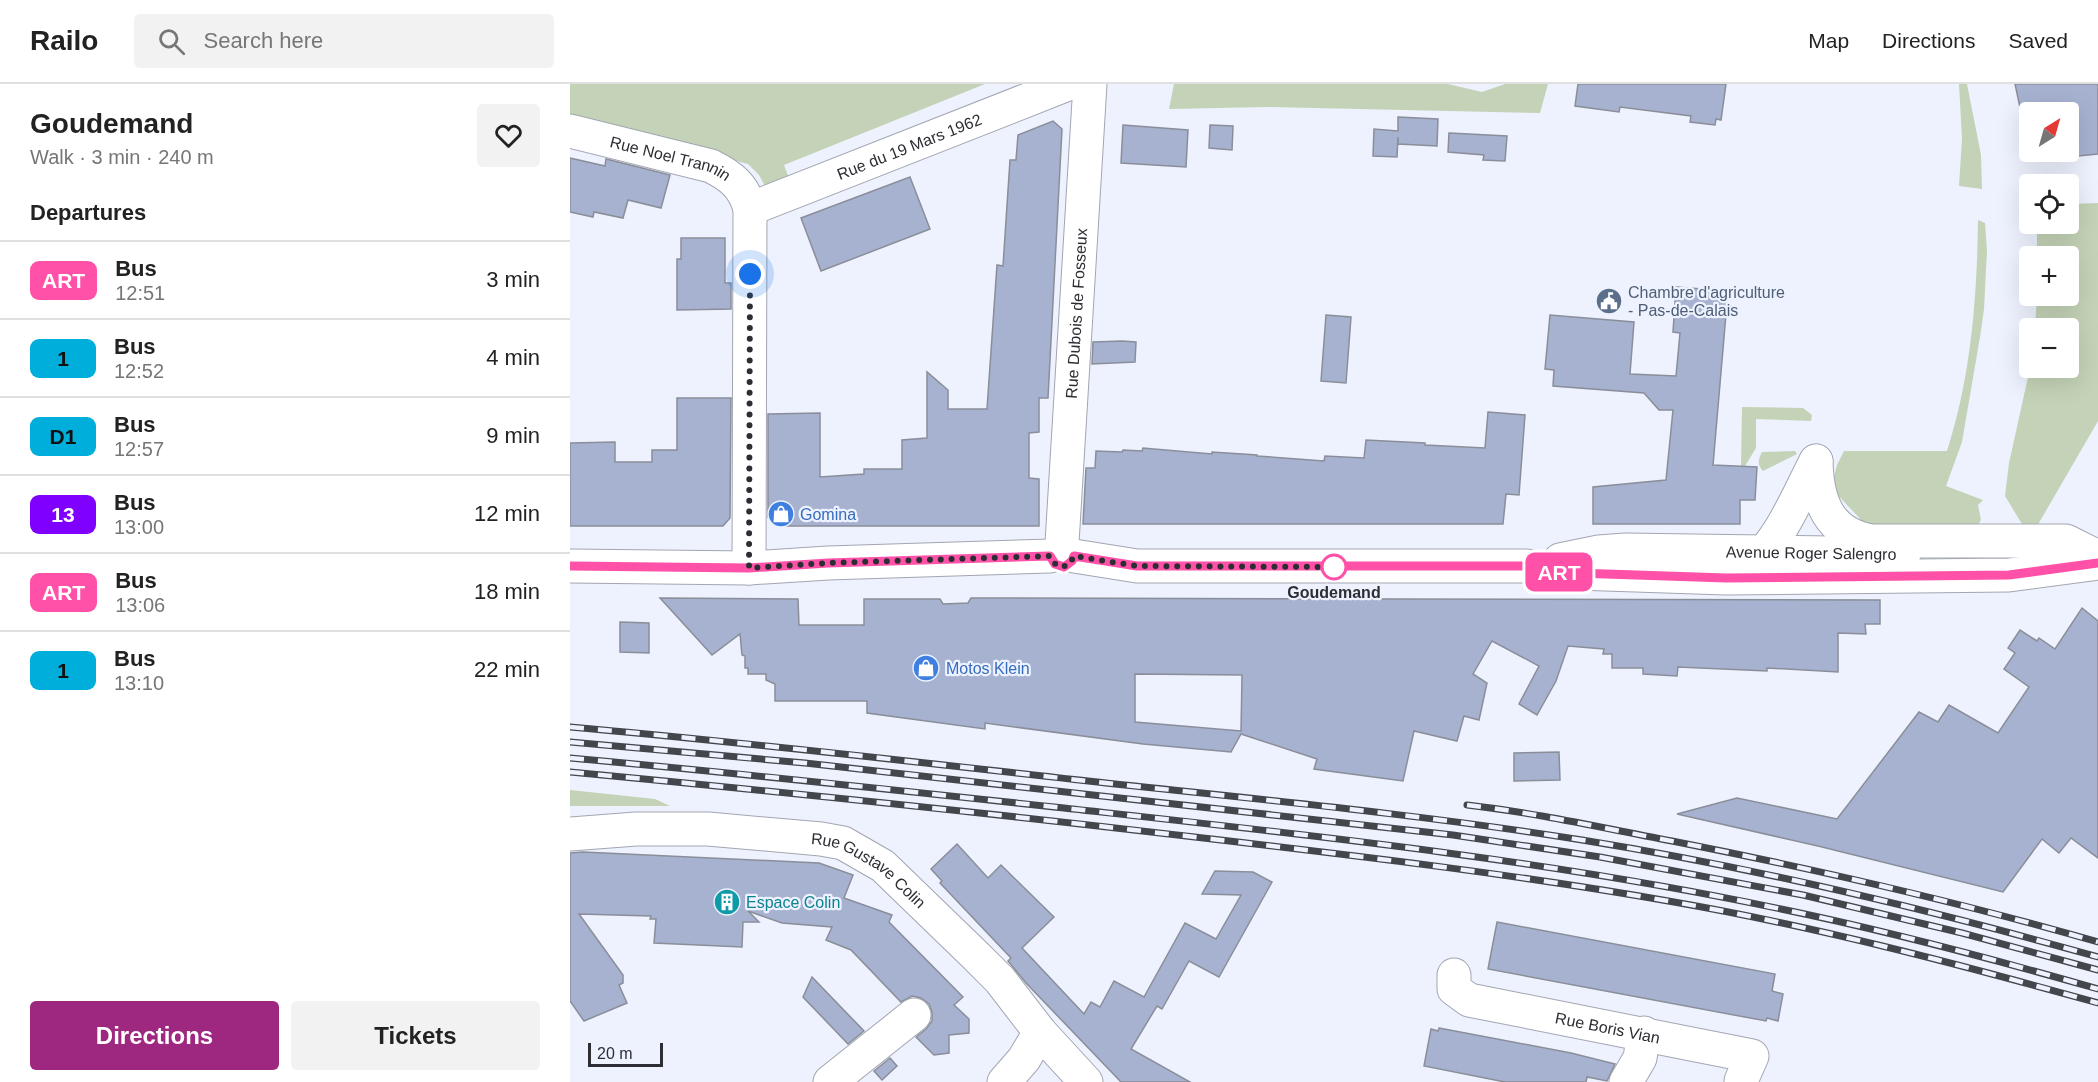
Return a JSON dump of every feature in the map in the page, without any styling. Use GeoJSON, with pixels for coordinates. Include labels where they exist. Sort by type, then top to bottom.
{"type":"FeatureCollection","features":[{"type":"Feature","properties":{"kind":"street","name":"Rue du 19 Mars 1962"},"geometry":{"type":"LineString","coordinates":[[750,209],[1068,84]]}},
{"type":"Feature","properties":{"kind":"street","name":"Rue Dubois de Fosseux"},"geometry":{"type":"LineString","coordinates":[[1062,552],[1090,84]]}},
{"type":"Feature","properties":{"kind":"street","name":"Rue Noel Trannin"},"geometry":{"type":"LineString","coordinates":[[570,130],[711,166],[738,183],[744,191],[750,209]]}},
{"type":"Feature","properties":{"kind":"street"},"geometry":{"type":"LineString","coordinates":[[749,568],[750,209]]}},
{"type":"Feature","properties":{"kind":"street"},"geometry":{"type":"LineString","coordinates":[[1726,578],[1750,565],[1765,552],[1779,531],[1816,461],[1817,482],[1825,507],[1839,527],[1858,538],[1872,541],[2066,542],[2097,559]]}},
{"type":"Feature","properties":{"kind":"street","name":"Avenue Roger Salengro"},"geometry":{"type":"LineString","coordinates":[[1526,566],[1611,550],[2097,559]]}},
{"type":"Feature","properties":{"kind":"street","name":"Avenue Roger Salengro"},"geometry":{"type":"LineString","coordinates":[[570,566],[749,568],[1062,552],[1128,565],[1155,567],[1526,566],[1576,573],[1726,578],[2009,575],[2097,559]]}},
{"type":"Feature","properties":{"kind":"street","name":"Rue Gustave Colin"},"geometry":{"type":"LineString","coordinates":[[570,834],[708,829],[843,843],[883,866],[917,898],[1000,980],[1040,1032],[1086,1082]]}},
{"type":"Feature","properties":{"kind":"street","name":"Rue Boris Vian"},"geometry":{"type":"LineString","coordinates":[[1454,975],[1454,989],[1469,1000],[1752,1056],[1741,1081]]}},
{"type":"Feature","properties":{"kind":"street"},"geometry":{"type":"LineString","coordinates":[[830,1082],[914,1015]]}},
{"type":"Feature","properties":{"kind":"street"},"geometry":{"type":"LineString","coordinates":[[1004,1082],[1024,1059],[1040,1032]]}},
{"type":"Feature","properties":{"kind":"street"},"geometry":{"type":"LineString","coordinates":[[1626,1082],[1640,1058],[1644,1033]]}},
{"type":"Feature","properties":{"kind":"green space"},"geometry":{"type":"Polygon","coordinates":[[[570,84],[985,84],[784,165],[790,181],[766,188],[759,175],[748,164],[570,118],[570,84]]]}},
{"type":"Feature","properties":{"kind":"green space"},"geometry":{"type":"Polygon","coordinates":[[[1174,84],[1448,84],[1482,92],[1505,84],[1548,84],[1540,113],[1267,107],[1169,109],[1174,84]]]}},
{"type":"Feature","properties":{"kind":"green space"},"geometry":{"type":"Polygon","coordinates":[[[1959,84],[1967,84],[1981,155],[1982,189],[1959,186],[1962,139],[1959,84]]]}},
{"type":"Feature","properties":{"kind":"green space"},"geometry":{"type":"Polygon","coordinates":[[[2098,203],[2098,421],[2036,528],[2022,524],[2005,496],[2009,463],[2028,378],[2079,378],[2079,318],[2036,318],[2036,306],[2079,306],[2079,246],[2037,246],[2037,234],[2079,234],[2079,204],[2098,203]]]}},
{"type":"Feature","properties":{"kind":"green space"},"geometry":{"type":"Polygon","coordinates":[[[1978,220],[1985,223],[1987,251],[1984,309],[1962,442],[1946,486],[1983,500],[1978,505],[1981,520],[1978,525],[1865,524],[1834,491],[1832,484],[1844,451],[1947,451],[1962,395],[1971,337],[1978,220]]]}},
{"type":"Feature","properties":{"kind":"green space"},"geometry":{"type":"Polygon","coordinates":[[[1742,407],[1803,408],[1812,415],[1811,421],[1756,419],[1756,448],[1745,466],[1741,466],[1742,407]]]}},
{"type":"Feature","properties":{"kind":"green space"},"geometry":{"type":"Polygon","coordinates":[[[1795,451],[1797,454],[1763,471],[1759,464],[1762,452],[1795,451]]]}},
{"type":"Feature","properties":{"kind":"green space"},"geometry":{"type":"Polygon","coordinates":[[[570,790],[655,799],[670,806],[570,806],[570,790]]]}},
{"type":"Feature","properties":{"kind":"building"},"geometry":{"type":"Polygon","coordinates":[[[1578,84],[1726,84],[1721,120],[1716,119],[1715,125],[1690,122],[1691,116],[1620,107],[1619,112],[1575,106],[1578,84]]]}},
{"type":"Feature","properties":{"kind":"building"},"geometry":{"type":"Polygon","coordinates":[[[2015,84],[2098,84],[2098,154],[2079,156],[2079,102],[2019,103],[2015,84]]]}},
{"type":"Feature","properties":{"kind":"building"},"geometry":{"type":"Polygon","coordinates":[[[1398,117],[1438,119],[1437,146],[1398,144],[1398,137],[1397,157],[1373,156],[1374,129],[1398,131],[1398,117]]]}},
{"type":"Feature","properties":{"kind":"building"},"geometry":{"type":"Polygon","coordinates":[[[1053,121],[1062,129],[1048,398],[1039,398],[1039,432],[1029,433],[1029,478],[1039,479],[1039,526],[777,526],[768,517],[768,414],[820,413],[820,477],[864,474],[864,469],[902,469],[902,440],[927,438],[927,372],[948,390],[948,409],[987,409],[997,265],[1003,266],[1010,160],[1016,160],[1018,135],[1053,121]]]}},
{"type":"Feature","properties":{"kind":"building"},"geometry":{"type":"Polygon","coordinates":[[[1123,125],[1188,130],[1186,167],[1121,163],[1123,125]]]}},
{"type":"Feature","properties":{"kind":"building"},"geometry":{"type":"Polygon","coordinates":[[[1210,125],[1233,126],[1232,150],[1209,148],[1210,125]]]}},
{"type":"Feature","properties":{"kind":"building"},"geometry":{"type":"Polygon","coordinates":[[[1449,133],[1507,136],[1505,161],[1483,160],[1484,155],[1448,152],[1449,133]]]}},
{"type":"Feature","properties":{"kind":"building"},"geometry":{"type":"Polygon","coordinates":[[[570,158],[605,166],[606,159],[670,175],[661,208],[628,200],[623,218],[594,212],[593,217],[570,212],[570,158]]]}},
{"type":"Feature","properties":{"kind":"building"},"geometry":{"type":"Polygon","coordinates":[[[910,177],[930,229],[821,271],[801,218],[910,177]]]}},
{"type":"Feature","properties":{"kind":"building"},"geometry":{"type":"Polygon","coordinates":[[[681,238],[725,238],[725,283],[731,283],[731,309],[677,310],[677,259],[681,259],[681,238]]]}},
{"type":"Feature","properties":{"kind":"building"},"geometry":{"type":"Polygon","coordinates":[[[1676,287],[1728,291],[1713,465],[1757,467],[1755,500],[1740,500],[1740,524],[1593,524],[1593,487],[1666,480],[1673,410],[1659,410],[1644,393],[1553,386],[1554,370],[1545,369],[1550,315],[1634,322],[1630,374],[1676,376],[1680,333],[1673,332],[1676,287]]]}},
{"type":"Feature","properties":{"kind":"building"},"geometry":{"type":"Polygon","coordinates":[[[1326,315],[1351,317],[1346,383],[1321,381],[1326,315]]]}},
{"type":"Feature","properties":{"kind":"building"},"geometry":{"type":"Polygon","coordinates":[[[1093,342],[1136,342],[1135,362],[1092,364],[1093,342]]]}},
{"type":"Feature","properties":{"kind":"building"},"geometry":{"type":"Polygon","coordinates":[[[677,398],[731,398],[730,518],[723,526],[570,526],[570,443],[615,442],[615,462],[652,462],[652,450],[677,450],[677,398]]]}},
{"type":"Feature","properties":{"kind":"building"},"geometry":{"type":"Polygon","coordinates":[[[1488,412],[1525,415],[1519,495],[1506,494],[1503,524],[1083,524],[1086,468],[1095,468],[1096,451],[1142,451],[1143,448],[1324,461],[1325,456],[1364,458],[1366,440],[1485,448],[1488,412]]]}},
{"type":"Feature","properties":{"kind":"building"},"geometry":{"type":"Polygon","coordinates":[[[660,598],[798,599],[799,625],[864,625],[864,599],[940,599],[943,604],[968,603],[971,598],[1880,600],[1880,624],[1865,624],[1866,634],[1838,633],[1838,672],[1678,667],[1677,676],[1643,674],[1643,668],[1612,668],[1612,654],[1603,654],[1604,649],[1568,646],[1556,681],[1537,715],[1519,704],[1539,666],[1492,641],[1473,674],[1487,683],[1479,720],[1464,716],[1457,741],[1414,731],[1403,781],[1314,769],[1317,759],[1241,734],[1231,752],[1143,744],[985,723],[985,729],[867,713],[867,701],[775,701],[775,684],[766,680],[766,674],[748,674],[748,668],[745,668],[745,656],[742,655],[740,634],[712,655],[660,598]],[[1135,674],[1135,722],[1241,731],[1242,675],[1135,674]]]}},
{"type":"Feature","properties":{"kind":"building"},"geometry":{"type":"Polygon","coordinates":[[[2082,608],[2098,621],[2098,858],[2071,838],[2059,853],[2042,839],[2003,892],[1677,814],[1737,798],[1837,819],[1919,712],[1938,722],[1949,705],[1998,733],[2029,687],[2004,669],[2015,653],[2008,648],[2020,630],[2037,641],[2039,638],[2055,649],[2082,608]]]}},
{"type":"Feature","properties":{"kind":"building"},"geometry":{"type":"Polygon","coordinates":[[[620,622],[649,623],[649,653],[620,652],[620,622]]]}},
{"type":"Feature","properties":{"kind":"building"},"geometry":{"type":"Polygon","coordinates":[[[1559,752],[1560,780],[1514,781],[1514,753],[1559,752]]]}},
{"type":"Feature","properties":{"kind":"building"},"geometry":{"type":"Polygon","coordinates":[[[957,844],[988,878],[1001,865],[1054,917],[1022,948],[1084,1014],[1091,1002],[1100,1007],[1114,981],[1144,997],[1185,923],[1216,939],[1241,895],[1202,894],[1215,871],[1253,872],[1272,882],[1219,977],[1189,961],[1162,1009],[1157,1006],[1131,1049],[1190,1082],[1121,1082],[1026,983],[1008,961],[1011,958],[940,883],[942,881],[931,869],[957,844]]]}},
{"type":"Feature","properties":{"kind":"building"},"geometry":{"type":"Polygon","coordinates":[[[570,853],[819,863],[853,875],[844,898],[892,915],[889,922],[963,997],[954,1005],[969,1019],[969,1033],[949,1035],[949,1053],[934,1055],[916,1037],[932,1021],[929,1004],[921,998],[912,996],[901,1002],[851,950],[826,940],[832,927],[782,923],[748,911],[759,922],[743,922],[742,947],[654,943],[656,919],[650,919],[651,916],[579,914],[623,975],[623,983],[619,985],[627,1003],[584,1021],[570,1001],[570,853]]]}},
{"type":"Feature","properties":{"kind":"building"},"geometry":{"type":"Polygon","coordinates":[[[1497,922],[1775,974],[1772,991],[1783,994],[1778,1021],[1767,1018],[1766,1021],[1488,969],[1497,922]]]}},
{"type":"Feature","properties":{"kind":"building"},"geometry":{"type":"Polygon","coordinates":[[[812,977],[864,1031],[848,1044],[803,997],[812,977]]]}},
{"type":"Feature","properties":{"kind":"building"},"geometry":{"type":"Polygon","coordinates":[[[1439,1028],[1571,1053],[1615,1064],[1607,1081],[1587,1077],[1586,1082],[1505,1082],[1424,1066],[1431,1029],[1438,1031],[1439,1028]]]}},
{"type":"Feature","properties":{"kind":"building"},"geometry":{"type":"Polygon","coordinates":[[[890,1058],[897,1066],[882,1080],[874,1071],[890,1058]]]}},
{"type":"Feature","properties":{"kind":"railway"},"geometry":{"type":"LineString","coordinates":[[570,727],[1274,801],[1582,840],[1713,863],[1842,891],[1970,922],[2098,957]]}},
{"type":"Feature","properties":{"kind":"railway"},"geometry":{"type":"LineString","coordinates":[[570,742],[805,763],[1453,835],[1600,857],[1803,895],[1962,933],[2098,970]]}},
{"type":"Feature","properties":{"kind":"railway"},"geometry":{"type":"LineString","coordinates":[[570,758],[822,782],[1340,839],[1605,876],[1861,927],[2098,989]]}},
{"type":"Feature","properties":{"kind":"railway"},"geometry":{"type":"LineString","coordinates":[[570,772],[1132,830],[1559,883],[1728,912],[1835,935],[1940,960],[2098,1003]]}},
{"type":"Feature","properties":{"kind":"railway"},"geometry":{"type":"LineString","coordinates":[[1467,805],[1520,812],[1783,864],[1941,900],[2098,942]]}},
{"type":"Feature","properties":{"kind":"bus line","name":"ART"},"geometry":{"type":"LineString","coordinates":[[570,566],[749,568],[828,563],[1050,556],[1055,564],[1064,567],[1069,565],[1074,556],[1137,566],[1526,566],[1555,572],[1726,578],[2009,575],[2098,563]]}},
{"type":"Feature","properties":{"kind":"place","name":"Chambre d'agriculture - Pas-de-Calais"},"geometry":{"type":"Point","coordinates":[1609,301]}},
{"type":"Feature","properties":{"kind":"place","name":"Gomina"},"geometry":{"type":"Point","coordinates":[781,514]}},
{"type":"Feature","properties":{"kind":"place","name":"Goudemand"},"geometry":{"type":"Point","coordinates":[1334,567]}},
{"type":"Feature","properties":{"kind":"place","name":"Motos Klein"},"geometry":{"type":"Point","coordinates":[926,668]}},
{"type":"Feature","properties":{"kind":"place","name":"Espace Colin"},"geometry":{"type":"Point","coordinates":[727,902]}},
{"type":"Feature","properties":{"kind":"route"},"geometry":{"type":"LineString","coordinates":[[750,274],[751,553],[749,568],[828,563],[1050,556],[1059,567],[1069,565],[1074,556],[1137,566],[1334,567]]}}]}
